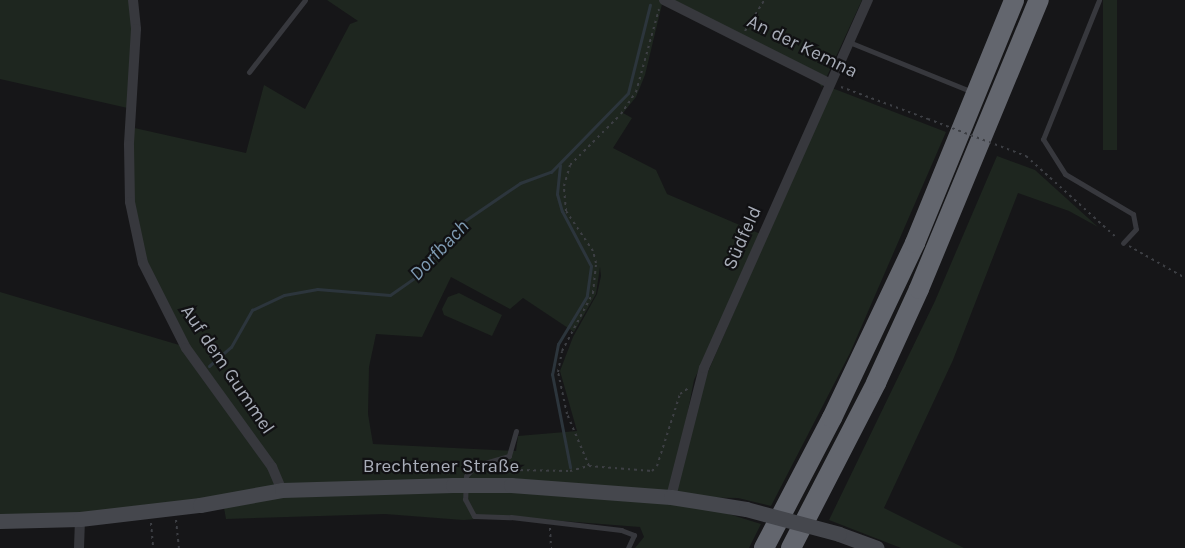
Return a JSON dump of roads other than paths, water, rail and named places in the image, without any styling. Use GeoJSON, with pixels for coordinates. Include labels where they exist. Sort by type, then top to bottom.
{"type":"FeatureCollection","features":[{"type":"Feature","properties":{"kind":"highway"},"geometry":{"type":"LineString","coordinates":[[764,548],[877,325],[978,94],[1014,0]]}},
{"type":"Feature","properties":{"kind":"highway"},"geometry":{"type":"LineString","coordinates":[[791,548],[871,392],[919,289],[1039,0]]}},
{"type":"Feature","properties":{"kind":"street","name":"Auf dem Gummel"},"geometry":{"type":"LineString","coordinates":[[133,0],[136,29],[129,145],[130,202],[143,262],[186,348],[272,467],[282,490]]}},
{"type":"Feature","properties":{"kind":"street","name":"Südfeld"},"geometry":{"type":"LineString","coordinates":[[672,497],[697,388],[829,83],[868,0]]}},
{"type":"Feature","properties":{"kind":"street","name":"An der Kemna"},"geometry":{"type":"LineString","coordinates":[[662,3],[742,38],[829,83]]}},
{"type":"Feature","properties":{"kind":"street","name":"Brechtener Straße"},"geometry":{"type":"LineString","coordinates":[[0,521],[80,519],[176,508],[282,490],[511,485],[672,497],[746,509],[839,534],[877,548]]}},
{"type":"Feature","properties":{"kind":"street"},"geometry":{"type":"LineString","coordinates":[[79,548],[80,519]]}},
{"type":"Feature","properties":{"kind":"lane"},"geometry":{"type":"LineString","coordinates":[[249,72],[306,0]]}},
{"type":"Feature","properties":{"kind":"lane"},"geometry":{"type":"LineString","coordinates":[[1099,0],[1043,140],[1065,174],[1133,214],[1136,228],[1123,243]]}},
{"type":"Feature","properties":{"kind":"lane"},"geometry":{"type":"LineString","coordinates":[[848,42],[978,94]]}},
{"type":"Feature","properties":{"kind":"lane"},"geometry":{"type":"LineString","coordinates":[[516,431],[509,456],[475,466],[466,476],[464,485],[465,499],[474,516],[550,521],[621,530],[634,535],[628,548]]}},
{"type":"Feature","properties":{"kind":"waterway","name":"Dorfbach"},"geometry":{"type":"LineString","coordinates":[[209,366],[231,347],[252,310],[284,295],[317,289],[390,295],[422,273],[457,226],[520,183],[551,172],[628,93],[650,5]]}},
{"type":"Feature","properties":{"kind":"waterway"},"geometry":{"type":"LineString","coordinates":[[560,165],[557,194],[562,211],[591,266],[587,296],[558,344],[552,374],[570,467]]}}]}
